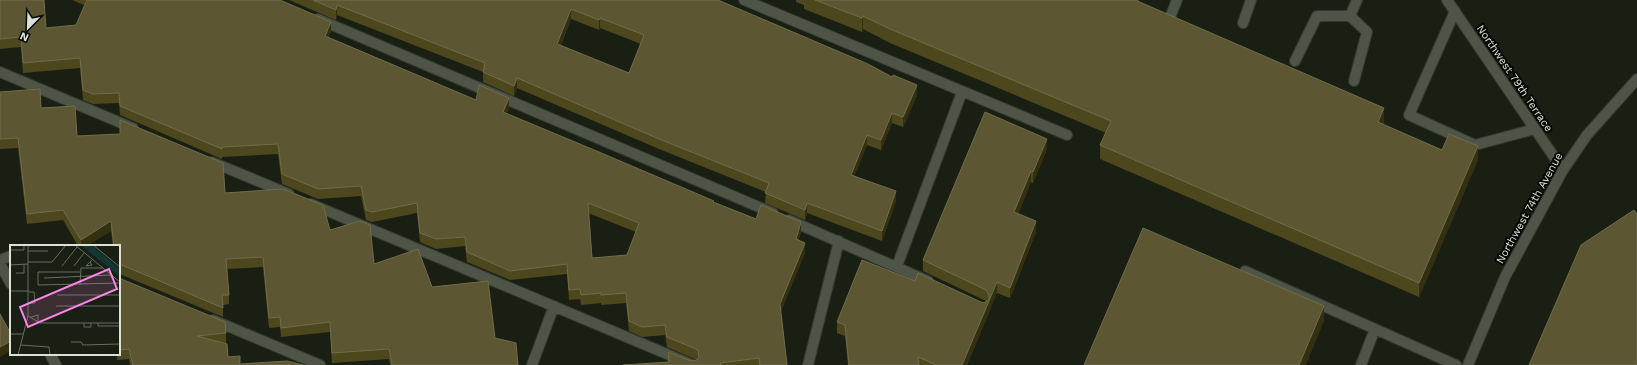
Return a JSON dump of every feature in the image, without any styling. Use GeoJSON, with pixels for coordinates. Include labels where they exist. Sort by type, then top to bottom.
{"type":"FeatureCollection","features":[{"type":"Feature","properties":{"kind":"street"},"geometry":{"type":"LineString","coordinates":[[744,0],[1067,135]]}},
{"type":"Feature","properties":{"kind":"street"},"geometry":{"type":"LineString","coordinates":[[1171,15],[1177,0]]}},
{"type":"Feature","properties":{"kind":"street"},"geometry":{"type":"LineString","coordinates":[[1242,23],[1251,0]]}},
{"type":"Feature","properties":{"kind":"street"},"geometry":{"type":"LineString","coordinates":[[1350,16],[1357,0]]}},
{"type":"Feature","properties":{"kind":"street","name":"Northwest 79th Terrace"},"geometry":{"type":"LineString","coordinates":[[1447,0],[1563,170]]}},
{"type":"Feature","properties":{"kind":"street"},"geometry":{"type":"LineString","coordinates":[[1455,11],[1409,115],[1476,145],[1535,130]]}},
{"type":"Feature","properties":{"kind":"street"},"geometry":{"type":"LineString","coordinates":[[310,16],[839,241],[897,266],[940,287]]}},
{"type":"Feature","properties":{"kind":"street"},"geometry":{"type":"LineString","coordinates":[[1295,61],[1317,16],[1350,16],[1367,32],[1354,81]]}},
{"type":"Feature","properties":{"kind":"street"},"geometry":{"type":"LineString","coordinates":[[0,72],[146,134]]}},
{"type":"Feature","properties":{"kind":"street","name":"Northwest 74th Avenue"},"geometry":{"type":"LineString","coordinates":[[1468,365],[1504,277],[1563,170],[1587,135],[1637,79]]}},
{"type":"Feature","properties":{"kind":"street"},"geometry":{"type":"LineString","coordinates":[[897,266],[962,92]]}},
{"type":"Feature","properties":{"kind":"street"},"geometry":{"type":"LineString","coordinates":[[204,158],[693,365]]}},
{"type":"Feature","properties":{"kind":"street"},"geometry":{"type":"LineString","coordinates":[[808,365],[839,241]]}},
{"type":"Feature","properties":{"kind":"street"},"geometry":{"type":"LineString","coordinates":[[0,260],[10,256]]}},
{"type":"Feature","properties":{"kind":"street"},"geometry":{"type":"LineString","coordinates":[[0,264],[10,282]]}},
{"type":"Feature","properties":{"kind":"street"},"geometry":{"type":"LineString","coordinates":[[1245,271],[1456,365]]}},
{"type":"Feature","properties":{"kind":"street"},"geometry":{"type":"LineString","coordinates":[[532,365],[554,306]]}},
{"type":"Feature","properties":{"kind":"street"},"geometry":{"type":"LineString","coordinates":[[205,317],[320,365]]}},
{"type":"Feature","properties":{"kind":"street"},"geometry":{"type":"LineString","coordinates":[[1361,365],[1375,329]]}},
{"type":"Feature","properties":{"kind":"street"},"geometry":{"type":"LineString","coordinates":[[51,355],[56,365]]}},
{"type":"Feature","properties":{"kind":"building"},"geometry":{"type":"Polygon","coordinates":[[[0,0],[44,0],[46,28],[76,25],[87,0],[280,0],[331,22],[325,36],[476,100],[479,85],[509,98],[503,112],[714,201],[713,202],[756,219],[761,205],[801,222],[796,239],[805,243],[780,304],[787,365],[760,365],[759,358],[720,363],[721,365],[623,365],[669,362],[668,352],[691,361],[697,360],[699,357],[696,349],[667,337],[665,325],[642,327],[629,321],[626,293],[581,295],[580,289],[569,290],[567,264],[510,271],[467,252],[465,237],[436,239],[420,233],[417,203],[372,212],[366,210],[361,186],[318,189],[282,174],[278,144],[222,147],[222,149],[120,106],[119,93],[93,94],[83,90],[80,58],[23,63],[21,37],[0,39],[0,0]],[[588,203],[592,258],[627,255],[639,223],[588,203]]]}},
{"type":"Feature","properties":{"kind":"building"},"geometry":{"type":"Polygon","coordinates":[[[313,0],[718,0],[868,64],[892,77],[893,75],[917,85],[903,117],[892,113],[881,140],[867,135],[851,175],[896,191],[882,231],[807,203],[805,210],[765,193],[769,183],[659,139],[517,78],[514,86],[483,72],[485,63],[337,5],[336,10],[313,0]],[[571,9],[557,44],[629,73],[644,35],[600,18],[599,20],[571,9]]]}},
{"type":"Feature","properties":{"kind":"building"},"geometry":{"type":"Polygon","coordinates":[[[815,0],[1135,0],[1384,108],[1378,122],[1442,150],[1449,134],[1478,146],[1419,283],[1100,145],[1111,121],[890,29],[863,16],[862,18],[815,0]]]}},
{"type":"Feature","properties":{"kind":"building"},"geometry":{"type":"Polygon","coordinates":[[[40,89],[41,108],[75,106],[77,136],[120,134],[120,120],[223,163],[225,193],[283,189],[323,205],[330,230],[360,221],[370,225],[374,264],[418,249],[432,287],[488,281],[495,338],[516,343],[518,365],[392,365],[389,349],[332,353],[330,322],[281,328],[280,317],[269,318],[263,257],[226,259],[229,295],[222,295],[223,308],[120,265],[120,245],[114,245],[111,221],[81,240],[63,210],[27,214],[18,138],[0,139],[0,92],[40,89]]]}},
{"type":"Feature","properties":{"kind":"building"},"geometry":{"type":"Polygon","coordinates":[[[985,112],[1047,139],[1033,172],[1031,171],[1014,212],[1036,221],[1010,288],[997,282],[962,365],[936,365],[918,357],[919,365],[849,365],[845,325],[837,322],[862,260],[915,281],[918,273],[984,303],[989,299],[989,295],[986,290],[923,260],[985,112]]]}},
{"type":"Feature","properties":{"kind":"building"},"geometry":{"type":"Polygon","coordinates":[[[1634,210],[1637,214],[1637,365],[1529,365],[1581,245],[1634,210]]]}},
{"type":"Feature","properties":{"kind":"building"},"geometry":{"type":"Polygon","coordinates":[[[1143,228],[1324,306],[1299,365],[1084,365],[1143,228]]]}},
{"type":"Feature","properties":{"kind":"building"},"geometry":{"type":"Polygon","coordinates":[[[120,278],[225,322],[226,333],[197,336],[227,344],[228,357],[240,356],[240,364],[287,361],[303,365],[133,365],[129,349],[120,350],[120,278]]]}},
{"type":"Feature","properties":{"kind":"building"},"geometry":{"type":"Polygon","coordinates":[[[0,314],[10,332],[10,342],[0,347],[0,314]]]}}]}
